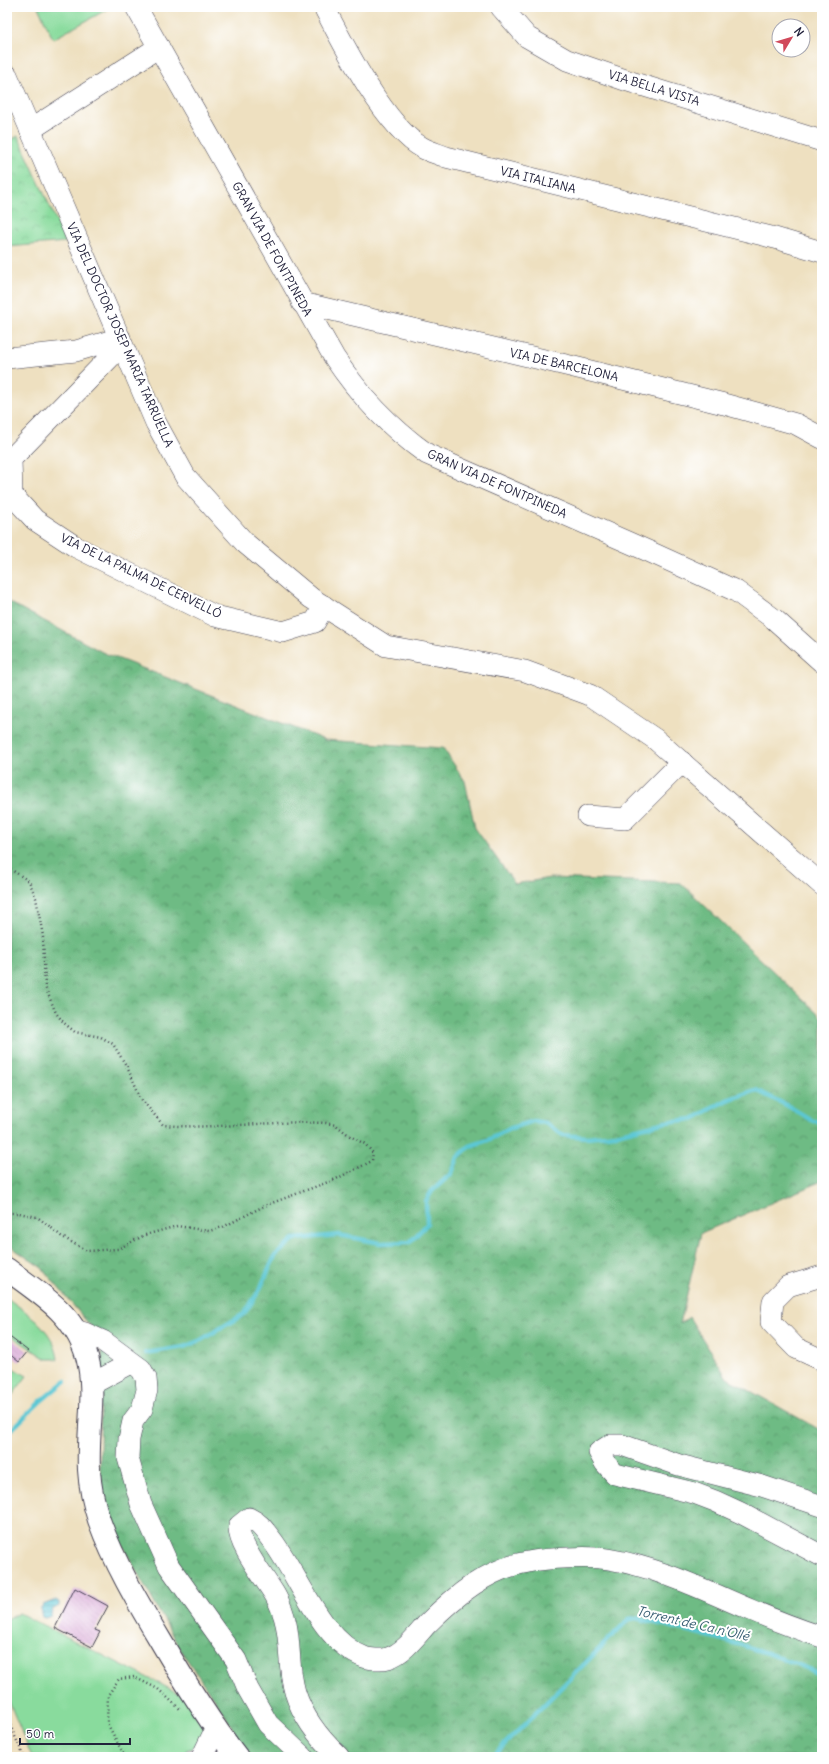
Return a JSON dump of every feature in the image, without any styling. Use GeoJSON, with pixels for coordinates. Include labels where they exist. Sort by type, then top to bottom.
{"type":"FeatureCollection","features":[{"type":"Feature","properties":{"kind":"main road"},"geometry":{"type":"LineString","coordinates":[[7,1269],[60,1310],[75,1330],[84,1349],[90,1366],[92,1384],[89,1470],[92,1493],[99,1520],[118,1564],[147,1618],[211,1746],[237,1757]]}},
{"type":"Feature","properties":{"kind":"street","name":"GRAN VIA DE FONTPINEDA"},"geometry":{"type":"LineString","coordinates":[[136,7],[302,303],[351,382],[388,423],[406,439],[427,454],[648,550],[736,591],[774,620],[822,662]]}},
{"type":"Feature","properties":{"kind":"street","name":"VIA ITALIANA"},"geometry":{"type":"LineString","coordinates":[[324,7],[357,67],[388,115],[404,134],[423,148],[446,157],[775,238],[822,252]]}},
{"type":"Feature","properties":{"kind":"street","name":"VIA BELLA VISTA"},"geometry":{"type":"LineString","coordinates":[[501,7],[527,36],[567,60],[628,81],[822,141]]}},
{"type":"Feature","properties":{"kind":"street"},"geometry":{"type":"LineString","coordinates":[[30,130],[159,47]]}},
{"type":"Feature","properties":{"kind":"street","name":"VIA DEL DOCTOR JOSEP MARIA TARRUELLA"},"geometry":{"type":"LineString","coordinates":[[7,76],[156,423],[185,476],[245,543],[311,598],[386,646],[525,671],[590,695],[655,739],[822,885]]}},
{"type":"Feature","properties":{"kind":"street","name":"VIA DE BARCELONA"},"geometry":{"type":"LineString","coordinates":[[302,303],[724,404],[796,424],[822,438]]}},
{"type":"Feature","properties":{"kind":"street"},"geometry":{"type":"LineString","coordinates":[[7,358],[76,351],[121,342]]}},
{"type":"Feature","properties":{"kind":"street","name":"VIA DE LA PALMA DE CERVELLÓ"},"geometry":{"type":"LineString","coordinates":[[121,342],[11,459],[12,495],[35,520],[76,547],[215,616],[282,632],[315,622],[324,606]]}},
{"type":"Feature","properties":{"kind":"street"},"geometry":{"type":"LineString","coordinates":[[588,816],[625,819],[682,762]]}},
{"type":"Feature","properties":{"kind":"street"},"geometry":{"type":"LineString","coordinates":[[822,1276],[788,1286],[773,1301],[771,1322],[796,1348],[822,1360]]}},
{"type":"Feature","properties":{"kind":"street"},"geometry":{"type":"LineString","coordinates":[[75,1330],[85,1332],[103,1341],[141,1369],[146,1378],[147,1390],[142,1409],[133,1421],[129,1439],[128,1458],[140,1504],[169,1566],[236,1660],[248,1689],[268,1724],[303,1757]]}},
{"type":"Feature","properties":{"kind":"street"},"geometry":{"type":"LineString","coordinates":[[92,1384],[131,1363]]}},
{"type":"Feature","properties":{"kind":"street"},"geometry":{"type":"LineString","coordinates":[[822,1506],[762,1486],[679,1465],[622,1445],[610,1445],[599,1452],[605,1463],[615,1474],[694,1493],[715,1501],[741,1513],[822,1556]]}},
{"type":"Feature","properties":{"kind":"street"},"geometry":{"type":"LineString","coordinates":[[339,1757],[312,1728],[295,1692],[288,1626],[276,1596],[248,1552],[238,1532],[239,1526],[249,1518],[258,1522],[279,1549],[332,1635],[350,1650],[365,1657],[387,1658],[405,1647],[430,1621],[460,1594],[488,1575],[511,1565],[530,1561],[569,1559],[606,1559],[665,1574],[769,1618],[822,1637]]}},
{"type":"Feature","properties":{"kind":"path"},"geometry":{"type":"LineString","coordinates":[[7,867],[29,881],[36,898],[43,936],[45,987],[56,1013],[64,1023],[75,1032],[101,1037],[113,1044],[127,1067],[142,1100],[162,1125],[223,1126],[326,1123],[336,1125],[350,1136],[365,1144],[372,1153],[372,1161],[336,1179],[264,1206],[223,1227],[209,1231],[177,1226],[145,1235],[118,1249],[87,1251],[61,1236],[37,1217],[19,1213],[7,1213]]}},
{"type":"Feature","properties":{"kind":"path"},"geometry":{"type":"LineString","coordinates":[[125,1757],[107,1723],[108,1695],[119,1679],[134,1677],[158,1689],[181,1710]]}},
{"type":"Feature","properties":{"kind":"path"},"geometry":{"type":"LineString","coordinates":[[7,1718],[24,1757]]}},
{"type":"Feature","properties":{"kind":"shaded area"},"geometry":{"type":"Polygon","coordinates":[[[213,1741],[226,1757],[188,1757],[185,1750],[213,1741]]]}},
{"type":"Feature","properties":{"kind":"green space"},"geometry":{"type":"Polygon","coordinates":[[[38,7],[104,7],[106,10],[53,39],[38,7]]]}},
{"type":"Feature","properties":{"kind":"green space"},"geometry":{"type":"Polygon","coordinates":[[[18,136],[66,242],[7,247],[7,142],[18,136]]]}},
{"type":"Feature","properties":{"kind":"green space"},"geometry":{"type":"Polygon","coordinates":[[[7,601],[104,653],[325,740],[443,748],[465,781],[475,828],[515,884],[550,878],[681,883],[822,1018],[822,1181],[701,1233],[680,1324],[689,1317],[727,1378],[822,1431],[822,1757],[249,1757],[226,1717],[180,1649],[107,1518],[100,1471],[101,1369],[103,1341],[42,1268],[7,1244],[7,601]]]}},
{"type":"Feature","properties":{"kind":"green space"},"geometry":{"type":"Polygon","coordinates":[[[7,1298],[24,1310],[46,1331],[56,1349],[58,1359],[46,1359],[7,1333],[7,1298]]]}},
{"type":"Feature","properties":{"kind":"green space"},"geometry":{"type":"Polygon","coordinates":[[[7,1365],[27,1376],[7,1402],[7,1365]]]}},
{"type":"Feature","properties":{"kind":"green space"},"geometry":{"type":"Polygon","coordinates":[[[19,1613],[184,1696],[213,1741],[186,1750],[188,1757],[32,1757],[7,1697],[7,1619],[19,1613]]]}},
{"type":"Feature","properties":{"kind":"water"},"geometry":{"type":"Polygon","coordinates":[[[56,1600],[59,1602],[59,1606],[52,1610],[51,1616],[45,1618],[42,1617],[40,1609],[43,1605],[56,1600]]]}},
{"type":"Feature","properties":{"kind":"building"},"geometry":{"type":"Polygon","coordinates":[[[7,1335],[28,1351],[19,1362],[7,1352],[7,1335]]]}},
{"type":"Feature","properties":{"kind":"building"},"geometry":{"type":"Polygon","coordinates":[[[75,1588],[108,1606],[95,1630],[100,1632],[92,1647],[55,1628],[75,1588]]]}},
{"type":"Feature","properties":{"kind":"waterway"},"geometry":{"type":"LineString","coordinates":[[146,1353],[184,1347],[201,1340],[244,1314],[259,1291],[275,1256],[294,1239],[339,1235],[381,1243],[410,1242],[427,1224],[426,1201],[432,1191],[452,1173],[458,1157],[470,1146],[488,1140],[511,1128],[533,1121],[545,1123],[563,1135],[587,1137],[616,1134],[666,1122],[693,1119],[727,1100],[756,1090],[788,1106],[813,1121],[822,1122]]}},
{"type":"Feature","properties":{"kind":"waterway"},"geometry":{"type":"LineString","coordinates":[[7,1434],[41,1401],[65,1381]]}},
{"type":"Feature","properties":{"kind":"waterway","name":"Torrent de Ca n'Ollé"},"geometry":{"type":"LineString","coordinates":[[492,1757],[629,1619],[636,1618],[730,1642],[800,1665],[822,1675]]}}]}
